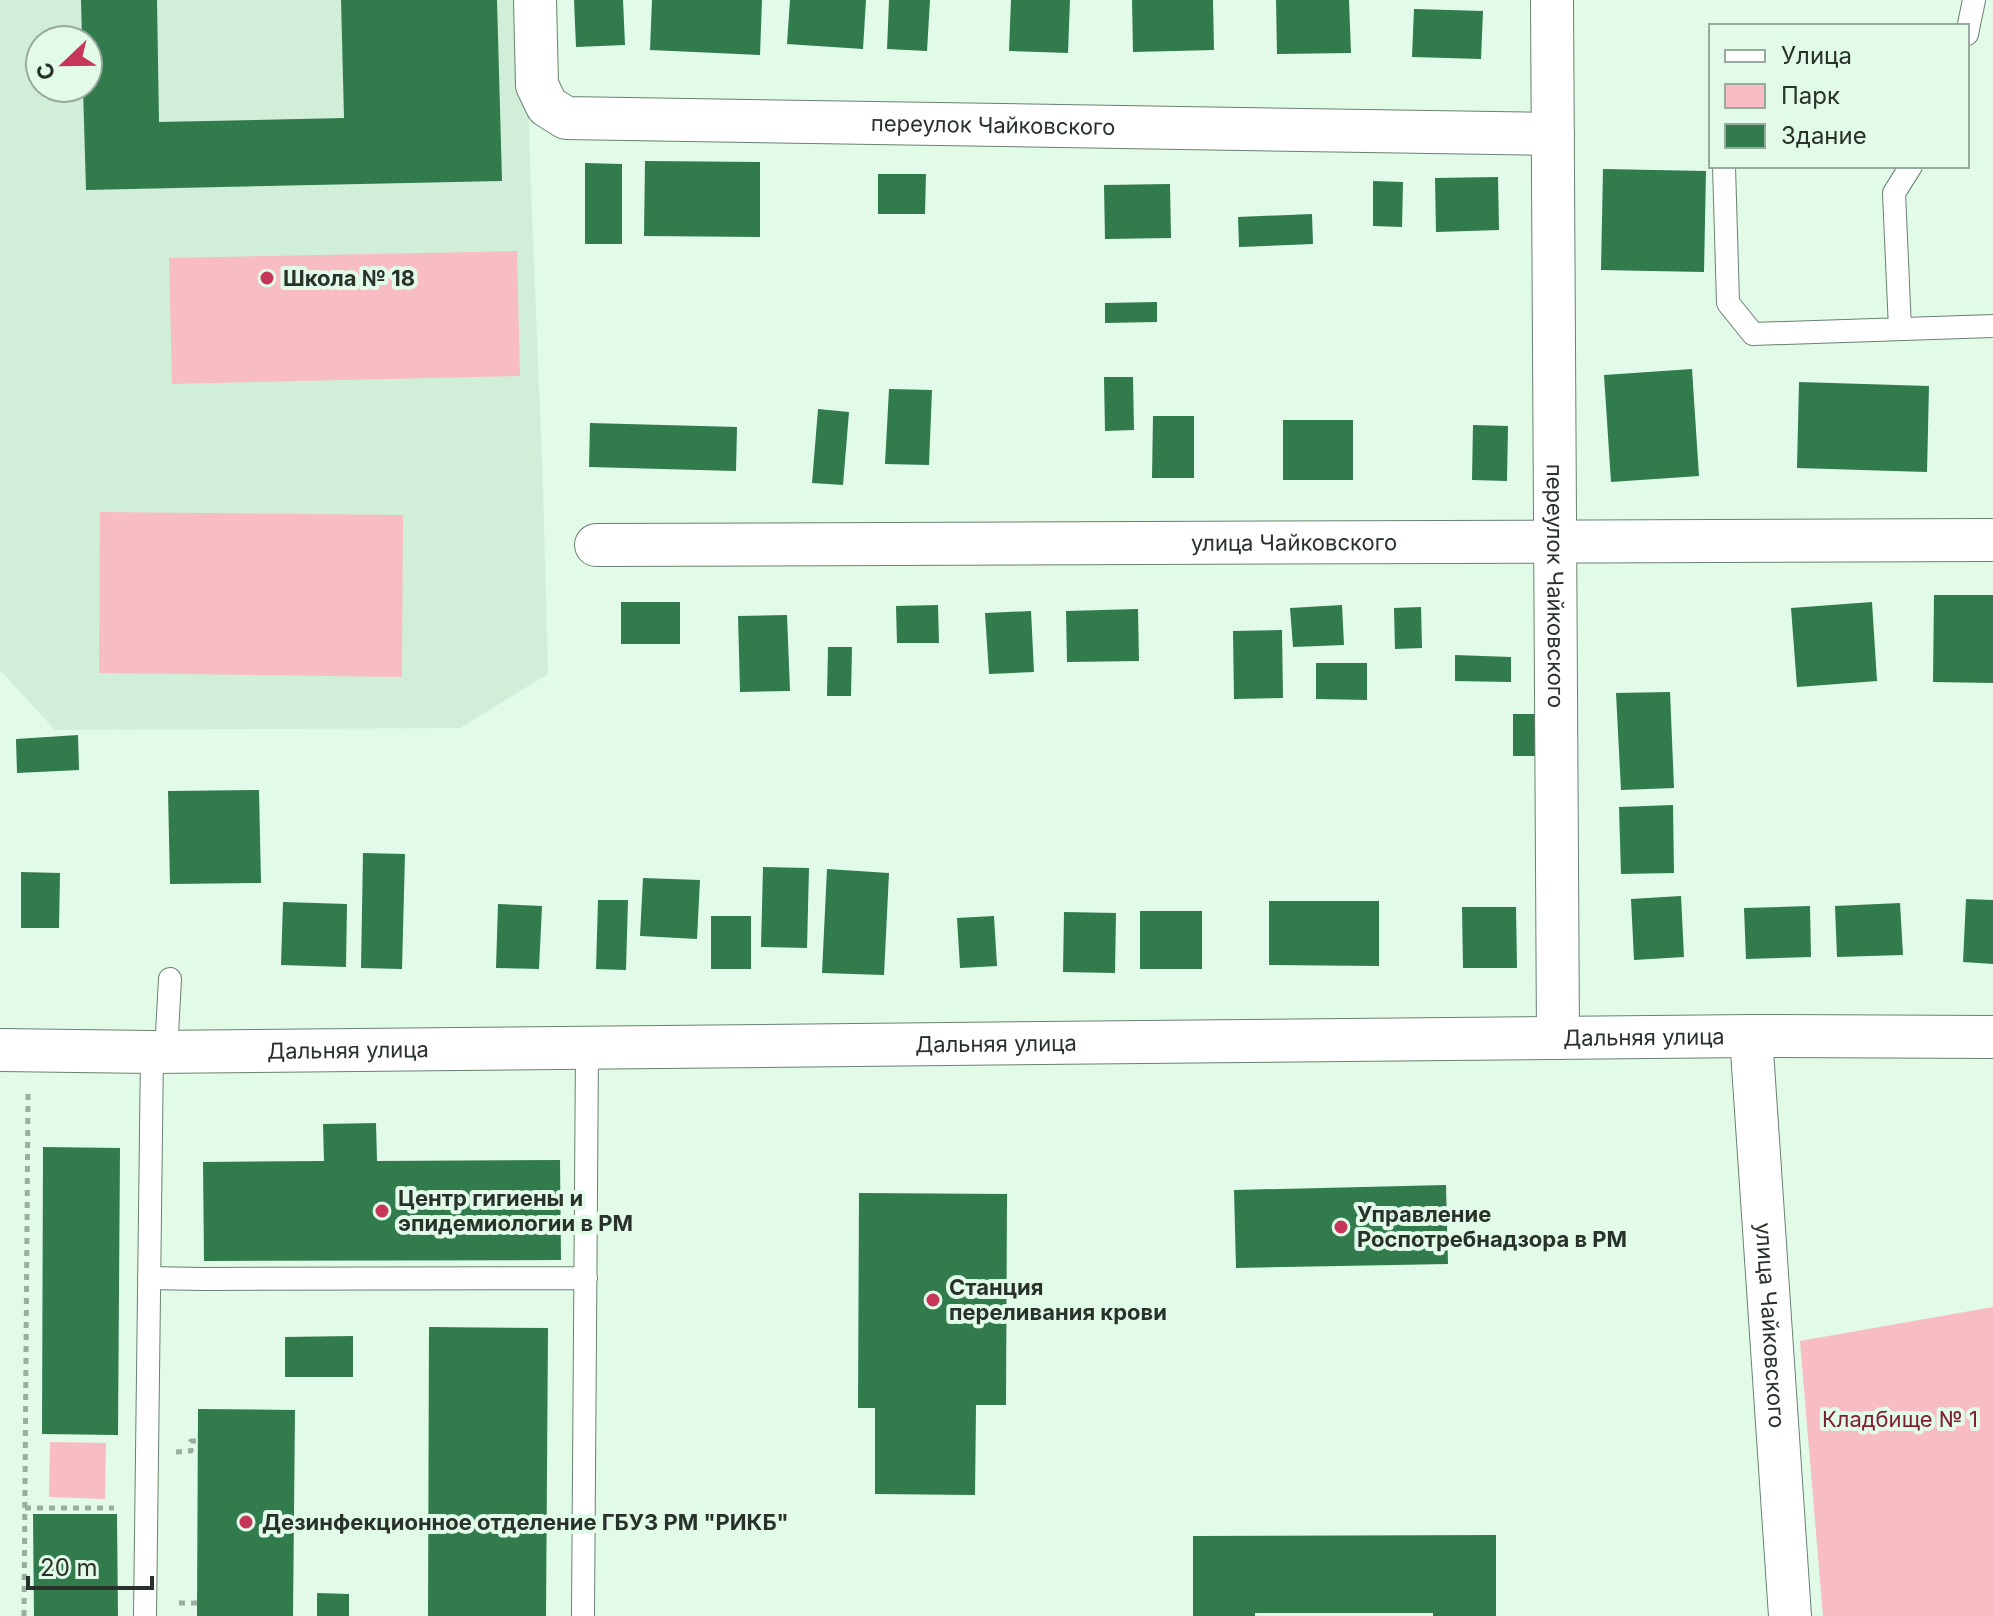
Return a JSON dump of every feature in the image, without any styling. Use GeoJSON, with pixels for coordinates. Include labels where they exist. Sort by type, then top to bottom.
{"type":"FeatureCollection","features":[{"type":"Feature","properties":{"kind":"street","name":"переулок Чайковского"},"geometry":{"type":"LineString","coordinates":[[535,0],[537,85],[547,106],[566,118],[1553,134]]}},
{"type":"Feature","properties":{"kind":"street","name":"переулок Чайковского"},"geometry":{"type":"LineString","coordinates":[[1552,0],[1558,1038]]}},
{"type":"Feature","properties":{"kind":"street","name":"улица Чайковского"},"geometry":{"type":"LineString","coordinates":[[596,545],[1993,540]]}},
{"type":"Feature","properties":{"kind":"street","name":"улица Чайковского"},"geometry":{"type":"LineString","coordinates":[[1751,1036],[1790,1616]]}},
{"type":"Feature","properties":{"kind":"street","name":"Дальняя улица"},"geometry":{"type":"LineString","coordinates":[[0,1050],[159,1052],[1751,1036],[1993,1037]]}},
{"type":"Feature","properties":{"kind":"lane"},"geometry":{"type":"LineString","coordinates":[[1969,24],[1974,0]]}},
{"type":"Feature","properties":{"kind":"lane"},"geometry":{"type":"LineString","coordinates":[[1724,168],[1728,303],[1753,334],[1993,326]]}},
{"type":"Feature","properties":{"kind":"lane"},"geometry":{"type":"LineString","coordinates":[[1900,329],[1894,193],[1901,171]]}},
{"type":"Feature","properties":{"kind":"lane"},"geometry":{"type":"LineString","coordinates":[[145,1616],[149,1278],[159,1052],[170,979]]}},
{"type":"Feature","properties":{"kind":"lane"},"geometry":{"type":"LineString","coordinates":[[583,1616],[587,1048]]}},
{"type":"Feature","properties":{"kind":"lane"},"geometry":{"type":"LineString","coordinates":[[149,1278],[586,1278]]}},
{"type":"Feature","properties":{"kind":"path"},"geometry":{"type":"LineString","coordinates":[[24,1616],[28,1093]]}},
{"type":"Feature","properties":{"kind":"path"},"geometry":{"type":"LineString","coordinates":[[191,1451],[191,1441],[198,1441]]}},
{"type":"Feature","properties":{"kind":"path"},"geometry":{"type":"LineString","coordinates":[[25,1508],[147,1508]]}},
{"type":"Feature","properties":{"kind":"path"},"geometry":{"type":"LineString","coordinates":[[179,1603],[197,1603]]}},
{"type":"Feature","properties":{"kind":"shaded area","name":"Школа № 18"},"geometry":{"type":"Polygon","coordinates":[[[0,0],[526,0],[548,674],[460,728],[55,730],[0,670],[0,0]]]}},
{"type":"Feature","properties":{"kind":"green space"},"geometry":{"type":"Polygon","coordinates":[[[517,251],[520,376],[172,384],[169,258],[517,251]]]}},
{"type":"Feature","properties":{"kind":"green space"},"geometry":{"type":"Polygon","coordinates":[[[100,512],[403,515],[402,677],[99,673],[100,512]]]}},
{"type":"Feature","properties":{"kind":"green space","name":"Кладбище № 1"},"geometry":{"type":"Polygon","coordinates":[[[1993,1307],[1993,1616],[1823,1616],[1800,1341],[1993,1307]]]}},
{"type":"Feature","properties":{"kind":"green space"},"geometry":{"type":"Polygon","coordinates":[[[50,1442],[106,1443],[105,1499],[49,1497],[50,1442]]]}},
{"type":"Feature","properties":{"kind":"building"},"geometry":{"type":"Polygon","coordinates":[[[81,0],[157,0],[159,122],[344,118],[341,0],[497,0],[502,181],[86,190],[83,104],[104,104],[104,24],[82,24],[81,0]]]}},
{"type":"Feature","properties":{"kind":"building"},"geometry":{"type":"Polygon","coordinates":[[[574,0],[623,0],[625,45],[576,47],[574,0]]]}},
{"type":"Feature","properties":{"kind":"building"},"geometry":{"type":"Polygon","coordinates":[[[652,0],[762,0],[760,55],[650,50],[652,0]]]}},
{"type":"Feature","properties":{"kind":"building"},"geometry":{"type":"Polygon","coordinates":[[[790,0],[866,0],[863,49],[787,44],[790,0]]]}},
{"type":"Feature","properties":{"kind":"building"},"geometry":{"type":"Polygon","coordinates":[[[889,0],[930,0],[927,51],[887,49],[889,0]]]}},
{"type":"Feature","properties":{"kind":"building"},"geometry":{"type":"Polygon","coordinates":[[[1011,0],[1070,0],[1068,53],[1009,51],[1011,0]]]}},
{"type":"Feature","properties":{"kind":"building"},"geometry":{"type":"Polygon","coordinates":[[[1132,0],[1213,0],[1214,50],[1133,52],[1132,0]]]}},
{"type":"Feature","properties":{"kind":"building"},"geometry":{"type":"Polygon","coordinates":[[[1276,0],[1349,0],[1351,53],[1277,54],[1276,0]]]}},
{"type":"Feature","properties":{"kind":"building"},"geometry":{"type":"Polygon","coordinates":[[[1414,9],[1483,11],[1481,59],[1412,57],[1414,9]]]}},
{"type":"Feature","properties":{"kind":"building"},"geometry":{"type":"Polygon","coordinates":[[[645,161],[760,162],[760,237],[644,236],[645,161]]]}},
{"type":"Feature","properties":{"kind":"building"},"geometry":{"type":"Polygon","coordinates":[[[585,163],[622,164],[622,244],[585,244],[585,163]]]}},
{"type":"Feature","properties":{"kind":"building"},"geometry":{"type":"Polygon","coordinates":[[[1603,169],[1706,171],[1704,272],[1601,270],[1603,169]]]}},
{"type":"Feature","properties":{"kind":"building"},"geometry":{"type":"Polygon","coordinates":[[[878,174],[926,174],[925,214],[878,214],[878,174]]]}},
{"type":"Feature","properties":{"kind":"building"},"geometry":{"type":"Polygon","coordinates":[[[1498,177],[1499,230],[1436,232],[1435,178],[1498,177]]]}},
{"type":"Feature","properties":{"kind":"building"},"geometry":{"type":"Polygon","coordinates":[[[1373,181],[1403,182],[1402,227],[1373,226],[1373,181]]]}},
{"type":"Feature","properties":{"kind":"building"},"geometry":{"type":"Polygon","coordinates":[[[1170,184],[1171,238],[1105,239],[1104,185],[1170,184]]]}},
{"type":"Feature","properties":{"kind":"building"},"geometry":{"type":"Polygon","coordinates":[[[1312,214],[1313,244],[1239,247],[1238,217],[1312,214]]]}},
{"type":"Feature","properties":{"kind":"building"},"geometry":{"type":"Polygon","coordinates":[[[1157,302],[1157,322],[1105,323],[1105,303],[1157,302]]]}},
{"type":"Feature","properties":{"kind":"building"},"geometry":{"type":"Polygon","coordinates":[[[1692,369],[1699,476],[1611,482],[1604,375],[1692,369]]]}},
{"type":"Feature","properties":{"kind":"building"},"geometry":{"type":"Polygon","coordinates":[[[1104,377],[1133,377],[1134,430],[1105,431],[1104,377]]]}},
{"type":"Feature","properties":{"kind":"building"},"geometry":{"type":"Polygon","coordinates":[[[1799,382],[1929,386],[1927,472],[1797,468],[1799,382]]]}},
{"type":"Feature","properties":{"kind":"building"},"geometry":{"type":"Polygon","coordinates":[[[889,389],[932,390],[929,465],[885,464],[889,389]]]}},
{"type":"Feature","properties":{"kind":"building"},"geometry":{"type":"Polygon","coordinates":[[[818,409],[849,412],[843,485],[812,483],[818,409]]]}},
{"type":"Feature","properties":{"kind":"building"},"geometry":{"type":"Polygon","coordinates":[[[1153,416],[1194,416],[1194,478],[1152,478],[1153,416]]]}},
{"type":"Feature","properties":{"kind":"building"},"geometry":{"type":"Polygon","coordinates":[[[1283,420],[1353,420],[1353,480],[1283,480],[1283,420]]]}},
{"type":"Feature","properties":{"kind":"building"},"geometry":{"type":"Polygon","coordinates":[[[590,423],[737,427],[736,471],[589,467],[590,423]]]}},
{"type":"Feature","properties":{"kind":"building"},"geometry":{"type":"Polygon","coordinates":[[[1473,425],[1508,426],[1507,481],[1472,480],[1473,425]]]}},
{"type":"Feature","properties":{"kind":"building"},"geometry":{"type":"Polygon","coordinates":[[[1934,595],[1993,595],[1993,683],[1933,682],[1934,595]]]}},
{"type":"Feature","properties":{"kind":"building"},"geometry":{"type":"Polygon","coordinates":[[[621,602],[680,602],[680,644],[621,644],[621,602]]]}},
{"type":"Feature","properties":{"kind":"building"},"geometry":{"type":"Polygon","coordinates":[[[1872,602],[1877,681],[1797,687],[1791,608],[1872,602]]]}},
{"type":"Feature","properties":{"kind":"building"},"geometry":{"type":"Polygon","coordinates":[[[938,605],[939,643],[897,643],[896,606],[938,605]]]}},
{"type":"Feature","properties":{"kind":"building"},"geometry":{"type":"Polygon","coordinates":[[[1342,605],[1344,645],[1293,647],[1290,608],[1342,605]]]}},
{"type":"Feature","properties":{"kind":"building"},"geometry":{"type":"Polygon","coordinates":[[[1421,607],[1422,648],[1395,649],[1394,608],[1421,607]]]}},
{"type":"Feature","properties":{"kind":"building"},"geometry":{"type":"Polygon","coordinates":[[[1138,609],[1139,661],[1067,662],[1066,611],[1138,609]]]}},
{"type":"Feature","properties":{"kind":"building"},"geometry":{"type":"Polygon","coordinates":[[[1031,611],[1034,672],[989,674],[985,613],[1031,611]]]}},
{"type":"Feature","properties":{"kind":"building"},"geometry":{"type":"Polygon","coordinates":[[[787,615],[790,691],[740,692],[738,616],[787,615]]]}},
{"type":"Feature","properties":{"kind":"building"},"geometry":{"type":"Polygon","coordinates":[[[1282,630],[1283,698],[1234,699],[1233,631],[1282,630]]]}},
{"type":"Feature","properties":{"kind":"building"},"geometry":{"type":"Polygon","coordinates":[[[828,647],[852,647],[851,696],[827,696],[828,647]]]}},
{"type":"Feature","properties":{"kind":"building"},"geometry":{"type":"Polygon","coordinates":[[[1455,655],[1511,657],[1511,682],[1455,681],[1455,655]]]}},
{"type":"Feature","properties":{"kind":"building"},"geometry":{"type":"Polygon","coordinates":[[[1316,663],[1367,663],[1367,700],[1316,699],[1316,663]]]}},
{"type":"Feature","properties":{"kind":"building"},"geometry":{"type":"Polygon","coordinates":[[[1670,692],[1674,788],[1621,790],[1616,693],[1670,692]]]}},
{"type":"Feature","properties":{"kind":"building"},"geometry":{"type":"Polygon","coordinates":[[[1513,714],[1538,714],[1537,756],[1513,756],[1513,714]]]}},
{"type":"Feature","properties":{"kind":"building"},"geometry":{"type":"Polygon","coordinates":[[[78,735],[79,770],[17,773],[16,739],[78,735]]]}},
{"type":"Feature","properties":{"kind":"building"},"geometry":{"type":"Polygon","coordinates":[[[259,790],[261,883],[170,884],[168,791],[259,790]]]}},
{"type":"Feature","properties":{"kind":"building"},"geometry":{"type":"Polygon","coordinates":[[[1673,805],[1674,873],[1621,874],[1619,807],[1673,805]]]}},
{"type":"Feature","properties":{"kind":"building"},"geometry":{"type":"Polygon","coordinates":[[[363,853],[405,854],[402,969],[361,968],[363,853]]]}},
{"type":"Feature","properties":{"kind":"building"},"geometry":{"type":"Polygon","coordinates":[[[763,867],[809,868],[807,948],[761,947],[763,867]]]}},
{"type":"Feature","properties":{"kind":"building"},"geometry":{"type":"Polygon","coordinates":[[[827,869],[889,873],[884,975],[822,973],[827,869]]]}},
{"type":"Feature","properties":{"kind":"building"},"geometry":{"type":"Polygon","coordinates":[[[21,872],[60,873],[59,928],[21,928],[21,872]]]}},
{"type":"Feature","properties":{"kind":"building"},"geometry":{"type":"Polygon","coordinates":[[[643,878],[700,880],[697,939],[640,936],[643,878]]]}},
{"type":"Feature","properties":{"kind":"building"},"geometry":{"type":"Polygon","coordinates":[[[1681,896],[1684,957],[1634,960],[1631,899],[1681,896]]]}},
{"type":"Feature","properties":{"kind":"building"},"geometry":{"type":"Polygon","coordinates":[[[1966,899],[1993,900],[1993,964],[1963,962],[1966,899]]]}},
{"type":"Feature","properties":{"kind":"building"},"geometry":{"type":"Polygon","coordinates":[[[598,900],[628,900],[626,970],[596,969],[598,900]]]}},
{"type":"Feature","properties":{"kind":"building"},"geometry":{"type":"Polygon","coordinates":[[[1269,901],[1379,901],[1379,966],[1269,965],[1269,901]]]}},
{"type":"Feature","properties":{"kind":"building"},"geometry":{"type":"Polygon","coordinates":[[[283,902],[347,904],[346,967],[281,965],[283,902]]]}},
{"type":"Feature","properties":{"kind":"building"},"geometry":{"type":"Polygon","coordinates":[[[1900,903],[1903,955],[1837,957],[1835,906],[1900,903]]]}},
{"type":"Feature","properties":{"kind":"building"},"geometry":{"type":"Polygon","coordinates":[[[498,904],[542,906],[539,969],[496,968],[498,904]]]}},
{"type":"Feature","properties":{"kind":"building"},"geometry":{"type":"Polygon","coordinates":[[[1810,906],[1811,957],[1746,959],[1744,908],[1810,906]]]}},
{"type":"Feature","properties":{"kind":"building"},"geometry":{"type":"Polygon","coordinates":[[[1462,907],[1516,907],[1517,968],[1463,968],[1462,907]]]}},
{"type":"Feature","properties":{"kind":"building"},"geometry":{"type":"Polygon","coordinates":[[[1140,911],[1202,911],[1202,969],[1140,969],[1140,911]]]}},
{"type":"Feature","properties":{"kind":"building"},"geometry":{"type":"Polygon","coordinates":[[[1064,912],[1116,913],[1115,973],[1063,972],[1064,912]]]}},
{"type":"Feature","properties":{"kind":"building"},"geometry":{"type":"Polygon","coordinates":[[[711,916],[751,916],[751,969],[711,969],[711,916]]]}},
{"type":"Feature","properties":{"kind":"building"},"geometry":{"type":"Polygon","coordinates":[[[994,916],[997,966],[960,968],[957,918],[994,916]]]}},
{"type":"Feature","properties":{"kind":"building","name":"Центр гигиены и эпидемиологии в РМ"},"geometry":{"type":"Polygon","coordinates":[[[376,1123],[377,1161],[560,1160],[561,1260],[204,1261],[203,1162],[324,1161],[323,1124],[376,1123]]]}},
{"type":"Feature","properties":{"kind":"building"},"geometry":{"type":"Polygon","coordinates":[[[43,1147],[120,1148],[118,1435],[42,1434],[43,1147]]]}},
{"type":"Feature","properties":{"kind":"building","name":"Управление Роспотребнадзора в РМ"},"geometry":{"type":"Polygon","coordinates":[[[1446,1185],[1448,1264],[1236,1268],[1234,1190],[1446,1185]]]}},
{"type":"Feature","properties":{"kind":"building","name":"Станция переливания крови"},"geometry":{"type":"Polygon","coordinates":[[[859,1193],[1007,1194],[1006,1405],[976,1405],[975,1495],[875,1494],[875,1408],[858,1408],[859,1193]]]}},
{"type":"Feature","properties":{"kind":"building"},"geometry":{"type":"Polygon","coordinates":[[[429,1327],[548,1328],[546,1616],[428,1616],[429,1327]]]}},
{"type":"Feature","properties":{"kind":"building"},"geometry":{"type":"Polygon","coordinates":[[[353,1336],[353,1377],[285,1377],[285,1337],[353,1336]]]}},
{"type":"Feature","properties":{"kind":"building","name":"Дезинфекционное отделение ГБУЗ РМ \"РИКБ\""},"geometry":{"type":"Polygon","coordinates":[[[198,1409],[295,1410],[293,1616],[197,1616],[198,1409]]]}},
{"type":"Feature","properties":{"kind":"building"},"geometry":{"type":"Polygon","coordinates":[[[33,1514],[117,1514],[118,1616],[34,1616],[33,1514]]]}},
{"type":"Feature","properties":{"kind":"building"},"geometry":{"type":"Polygon","coordinates":[[[1496,1535],[1496,1616],[1255,1613],[1255,1616],[1193,1616],[1193,1536],[1496,1535]]]}},
{"type":"Feature","properties":{"kind":"building"},"geometry":{"type":"Polygon","coordinates":[[[317,1593],[349,1594],[349,1616],[317,1616],[317,1593]]]}},
{"type":"Feature","properties":{"kind":"place","name":"Школа № 18"},"geometry":{"type":"Point","coordinates":[267,278]}},
{"type":"Feature","properties":{"kind":"place","name":"Центр гигиены и эпидемиологии в РМ"},"geometry":{"type":"Point","coordinates":[382,1211]}},
{"type":"Feature","properties":{"kind":"place","name":"Управление Роспотребнадзора в РМ"},"geometry":{"type":"Point","coordinates":[1341,1227]}},
{"type":"Feature","properties":{"kind":"place","name":"Станция переливания крови"},"geometry":{"type":"Point","coordinates":[933,1300]}},
{"type":"Feature","properties":{"kind":"place","name":"Дезинфекционное отделение ГБУЗ РМ \"РИКБ\""},"geometry":{"type":"Point","coordinates":[246,1522]}}]}
